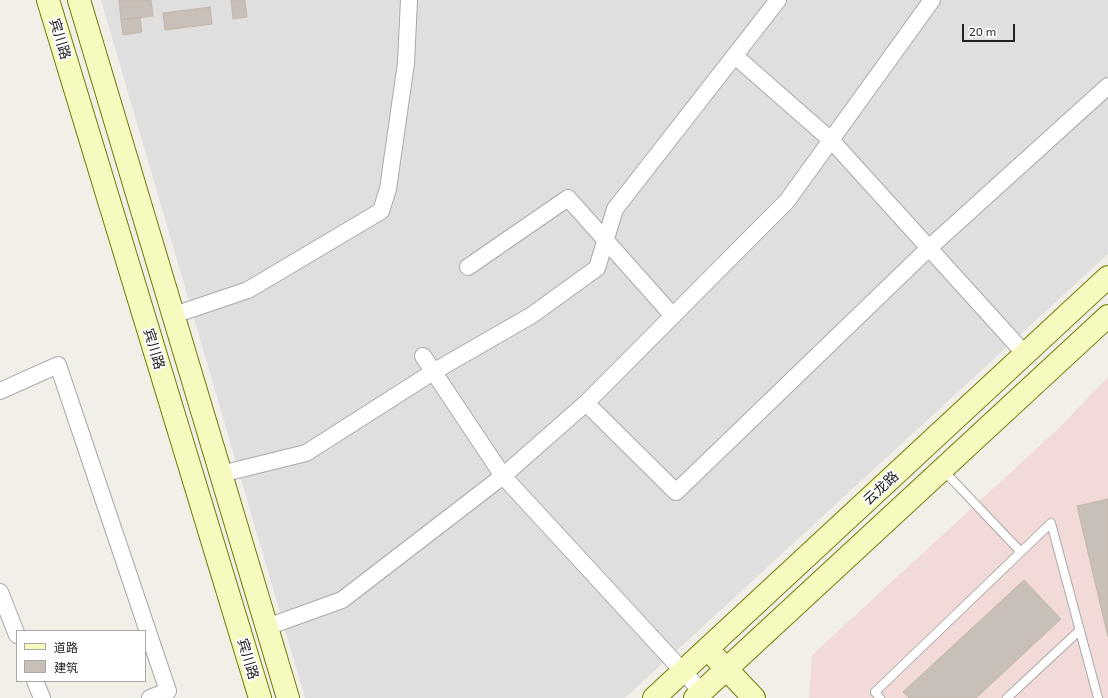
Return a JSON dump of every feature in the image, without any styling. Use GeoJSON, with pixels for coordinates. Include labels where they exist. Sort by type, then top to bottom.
{"type":"FeatureCollection","features":[{"type":"Feature","properties":{"kind":"main road","name":"宾川路"},"geometry":{"type":"LineString","coordinates":[[48,0],[260,698]]}},
{"type":"Feature","properties":{"kind":"main road","name":"宾川路"},"geometry":{"type":"LineString","coordinates":[[79,0],[288,698]]}},
{"type":"Feature","properties":{"kind":"main road","name":"云龙路"},"geometry":{"type":"LineString","coordinates":[[654,698],[1108,277]]}},
{"type":"Feature","properties":{"kind":"main road","name":"云龙路"},"geometry":{"type":"LineString","coordinates":[[698,695],[1108,316]]}},
{"type":"Feature","properties":{"kind":"main road"},"geometry":{"type":"LineString","coordinates":[[707,649],[754,698]]}},
{"type":"Feature","properties":{"kind":"street"},"geometry":{"type":"LineString","coordinates":[[174,315],[248,290],[381,212],[388,189],[406,63],[409,0]]}},
{"type":"Feature","properties":{"kind":"street"},"geometry":{"type":"LineString","coordinates":[[221,474],[306,453],[433,372],[532,315],[597,268],[616,209],[778,0]]}},
{"type":"Feature","properties":{"kind":"street"},"geometry":{"type":"LineString","coordinates":[[267,627],[342,600],[503,476],[586,404],[787,201],[832,141],[932,0]]}},
{"type":"Feature","properties":{"kind":"street"},"geometry":{"type":"LineString","coordinates":[[735,56],[832,141],[930,247],[1025,354]]}},
{"type":"Feature","properties":{"kind":"street"},"geometry":{"type":"LineString","coordinates":[[586,404],[676,492],[930,247],[1108,86]]}},
{"type":"Feature","properties":{"kind":"street"},"geometry":{"type":"LineString","coordinates":[[468,267],[568,198],[673,316]]}},
{"type":"Feature","properties":{"kind":"street"},"geometry":{"type":"LineString","coordinates":[[423,356],[503,476],[683,672],[698,695]]}},
{"type":"Feature","properties":{"kind":"street"},"geometry":{"type":"LineString","coordinates":[[0,391],[58,365],[168,691],[150,698]]}},
{"type":"Feature","properties":{"kind":"street"},"geometry":{"type":"LineString","coordinates":[[0,592],[16,632]]}},
{"type":"Feature","properties":{"kind":"street"},"geometry":{"type":"LineString","coordinates":[[35,682],[42,698]]}},
{"type":"Feature","properties":{"kind":"lane"},"geometry":{"type":"LineString","coordinates":[[942,469],[1021,552]]}},
{"type":"Feature","properties":{"kind":"lane"},"geometry":{"type":"LineString","coordinates":[[880,698],[875,692],[1051,523],[1098,698]]}},
{"type":"Feature","properties":{"kind":"lane"},"geometry":{"type":"LineString","coordinates":[[1007,698],[1080,630]]}},
{"type":"Feature","properties":{"kind":"shaded area"},"geometry":{"type":"Polygon","coordinates":[[[101,0],[1108,0],[1108,254],[625,698],[305,698],[101,0]]]}},
{"type":"Feature","properties":{"kind":"shaded area"},"geometry":{"type":"Polygon","coordinates":[[[1108,377],[1108,698],[809,698],[812,655],[1060,427],[1108,377]]]}},
{"type":"Feature","properties":{"kind":"building"},"geometry":{"type":"Polygon","coordinates":[[[119,0],[151,0],[153,16],[121,20],[119,0]]]}},
{"type":"Feature","properties":{"kind":"building"},"geometry":{"type":"Polygon","coordinates":[[[231,0],[245,0],[247,17],[233,19],[231,0]]]}},
{"type":"Feature","properties":{"kind":"building"},"geometry":{"type":"Polygon","coordinates":[[[210,7],[212,24],[165,30],[163,13],[210,7]]]}},
{"type":"Feature","properties":{"kind":"building"},"geometry":{"type":"Polygon","coordinates":[[[140,17],[142,32],[123,35],[121,20],[140,17]]]}},
{"type":"Feature","properties":{"kind":"building"},"geometry":{"type":"Polygon","coordinates":[[[1108,499],[1108,637],[1077,506],[1108,499]]]}},
{"type":"Feature","properties":{"kind":"building"},"geometry":{"type":"Polygon","coordinates":[[[1024,580],[1061,619],[976,698],[909,698],[903,692],[1024,580]]]}}]}
